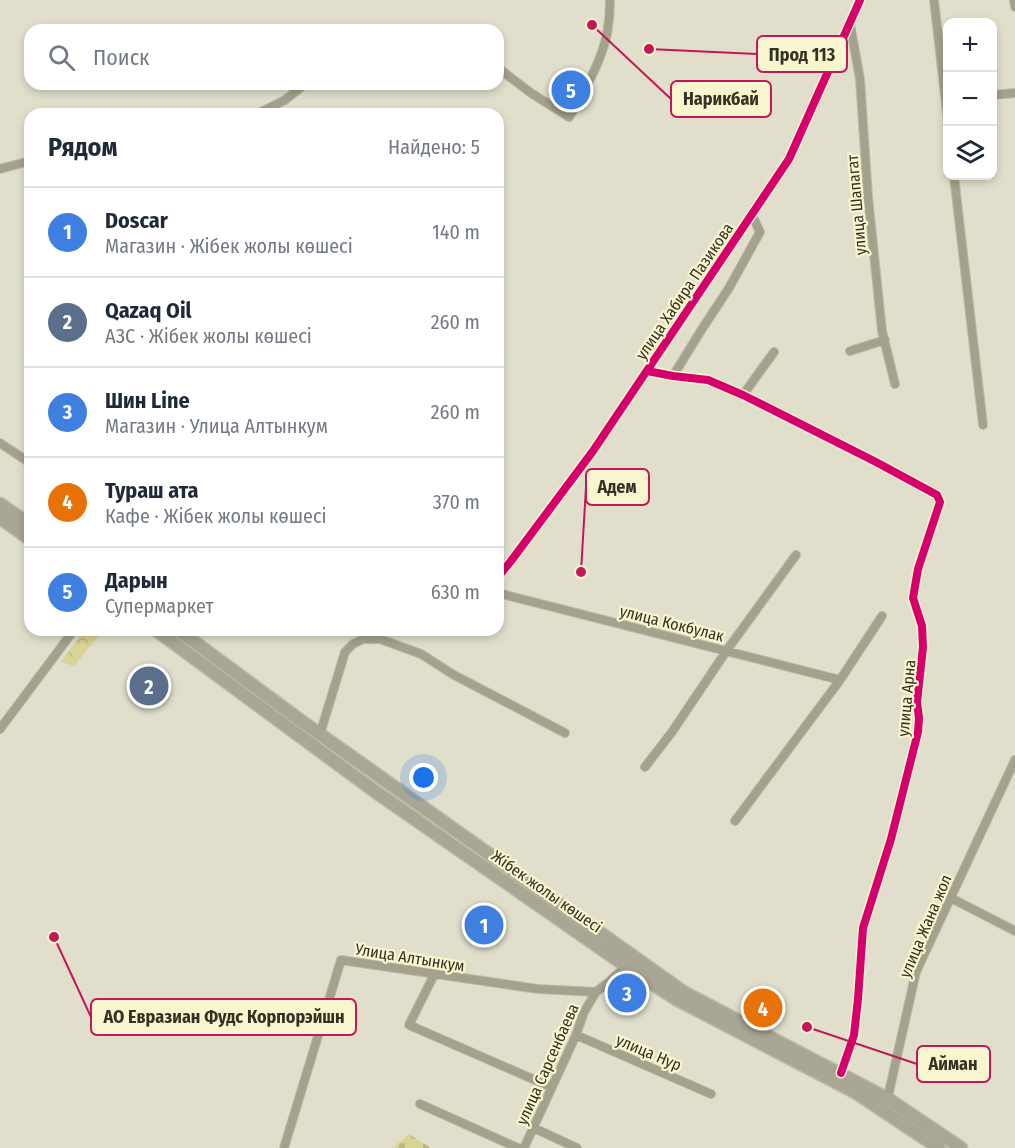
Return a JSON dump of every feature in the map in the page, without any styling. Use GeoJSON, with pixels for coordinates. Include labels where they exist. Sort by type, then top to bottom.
{"type":"FeatureCollection","features":[{"type":"Feature","properties":{"kind":"main road"},"geometry":{"type":"LineString","coordinates":[[0,504],[24,521]]}},
{"type":"Feature","properties":{"kind":"main road"},"geometry":{"type":"LineString","coordinates":[[0,518],[24,535]]}},
{"type":"Feature","properties":{"kind":"main road","name":"Жібек жолы көшесі"},"geometry":{"type":"LineString","coordinates":[[164,636],[373,790],[676,999],[855,1092],[886,1105],[960,1148]]}},
{"type":"Feature","properties":{"kind":"main road","name":"Жібек жолы көшесі"},"geometry":{"type":"LineString","coordinates":[[186,636],[320,734],[686,993],[841,1073],[886,1105],[939,1148]]}},
{"type":"Feature","properties":{"kind":"street"},"geometry":{"type":"LineString","coordinates":[[504,73],[569,117],[590,80],[600,55],[607,34],[610,0]]}},
{"type":"Feature","properties":{"kind":"street","name":"улица Хабира Пазикова"},"geometry":{"type":"LineString","coordinates":[[504,570],[592,451],[789,159],[860,0]]}},
{"type":"Feature","properties":{"kind":"street"},"geometry":{"type":"LineString","coordinates":[[934,0],[943,76]]}},
{"type":"Feature","properties":{"kind":"street"},"geometry":{"type":"LineString","coordinates":[[1014,0],[1015,7]]}},
{"type":"Feature","properties":{"kind":"street","name":"улица Шапагат"},"geometry":{"type":"LineString","coordinates":[[850,22],[860,79],[868,197],[882,331],[896,384]]}},
{"type":"Feature","properties":{"kind":"street"},"geometry":{"type":"LineString","coordinates":[[269,108],[298,90]]}},
{"type":"Feature","properties":{"kind":"street"},"geometry":{"type":"LineString","coordinates":[[997,95],[1015,93]]}},
{"type":"Feature","properties":{"kind":"street"},"geometry":{"type":"LineString","coordinates":[[0,169],[24,163]]}},
{"type":"Feature","properties":{"kind":"street"},"geometry":{"type":"LineString","coordinates":[[954,180],[982,425]]}},
{"type":"Feature","properties":{"kind":"street"},"geometry":{"type":"LineString","coordinates":[[673,376],[729,288],[760,231],[752,215]]}},
{"type":"Feature","properties":{"kind":"street"},"geometry":{"type":"LineString","coordinates":[[850,351],[885,340]]}},
{"type":"Feature","properties":{"kind":"street"},"geometry":{"type":"LineString","coordinates":[[743,395],[774,352]]}},
{"type":"Feature","properties":{"kind":"street","name":"улица Арна"},"geometry":{"type":"LineString","coordinates":[[647,370],[708,380],[743,395],[917,484],[937,495],[940,502],[918,569],[913,598],[922,626],[924,647],[917,702],[918,732],[891,839],[863,928],[854,1035],[841,1073]]}},
{"type":"Feature","properties":{"kind":"street"},"geometry":{"type":"LineString","coordinates":[[0,443],[24,459]]}},
{"type":"Feature","properties":{"kind":"street"},"geometry":{"type":"LineString","coordinates":[[645,767],[672,732],[726,650],[796,555]]}},
{"type":"Feature","properties":{"kind":"street","name":"улица Кокбулак"},"geometry":{"type":"LineString","coordinates":[[504,594],[840,680]]}},
{"type":"Feature","properties":{"kind":"street"},"geometry":{"type":"LineString","coordinates":[[735,821],[840,680],[882,616]]}},
{"type":"Feature","properties":{"kind":"street"},"geometry":{"type":"LineString","coordinates":[[0,729],[70,636]]}},
{"type":"Feature","properties":{"kind":"street"},"geometry":{"type":"LineString","coordinates":[[320,734],[345,652],[352,644],[363,639],[380,639],[421,654],[454,675],[565,733]]}},
{"type":"Feature","properties":{"kind":"street","name":"улица Жана жол"},"geometry":{"type":"LineString","coordinates":[[886,1105],[916,972],[1015,760]]}},
{"type":"Feature","properties":{"kind":"street"},"geometry":{"type":"LineString","coordinates":[[951,898],[1015,931]]}},
{"type":"Feature","properties":{"kind":"street","name":"Улица Алтынкум"},"geometry":{"type":"LineString","coordinates":[[284,1148],[341,960],[538,989],[596,992]]}},
{"type":"Feature","properties":{"kind":"street"},"geometry":{"type":"LineString","coordinates":[[596,992],[626,966]]}},
{"type":"Feature","properties":{"kind":"street"},"geometry":{"type":"LineString","coordinates":[[434,975],[410,1025],[551,1087]]}},
{"type":"Feature","properties":{"kind":"street","name":"улица Сарсенбаева"},"geometry":{"type":"LineString","coordinates":[[524,1148],[576,1035],[584,1012],[596,992]]}},
{"type":"Feature","properties":{"kind":"street","name":"улица Нур"},"geometry":{"type":"LineString","coordinates":[[576,1035],[711,1094]]}},
{"type":"Feature","properties":{"kind":"street"},"geometry":{"type":"LineString","coordinates":[[420,1104],[518,1148]]}},
{"type":"Feature","properties":{"kind":"street"},"geometry":{"type":"LineString","coordinates":[[534,1128],[577,1148]]}},
{"type":"Feature","properties":{"kind":"green space"},"geometry":{"type":"Polygon","coordinates":[[[80,636],[99,636],[74,666],[61,662],[80,636]]]}},
{"type":"Feature","properties":{"kind":"green space"},"geometry":{"type":"Polygon","coordinates":[[[409,1134],[431,1148],[393,1148],[409,1134]]]}},
{"type":"Feature","properties":{"kind":"cycle path"},"geometry":{"type":"LineString","coordinates":[[504,570],[593,451],[789,159],[860,0]]}},
{"type":"Feature","properties":{"kind":"cycle path"},"geometry":{"type":"LineString","coordinates":[[647,371],[708,380],[743,395],[937,495],[940,502],[918,569],[913,598],[922,626],[923,647],[917,702],[918,732],[891,839],[863,928],[854,1035],[841,1073]]}},
{"type":"Feature","properties":{"kind":"place","name":"Нарикбай"},"geometry":{"type":"Point","coordinates":[592,25]}},
{"type":"Feature","properties":{"kind":"place","name":"Прод 113"},"geometry":{"type":"Point","coordinates":[649,49]}},
{"type":"Feature","properties":{"kind":"place","name":"Дарын"},"geometry":{"type":"Point","coordinates":[571,90]}},
{"type":"Feature","properties":{"kind":"place","name":"Адем"},"geometry":{"type":"Point","coordinates":[581,572]}},
{"type":"Feature","properties":{"kind":"place","name":"Qazaq Oil"},"geometry":{"type":"Point","coordinates":[149,686]}},
{"type":"Feature","properties":{"kind":"place","name":"Doscar"},"geometry":{"type":"Point","coordinates":[484,925]}},
{"type":"Feature","properties":{"kind":"place","name":"АО Евразиан Фудс Корпорэйшн"},"geometry":{"type":"Point","coordinates":[54,937]}},
{"type":"Feature","properties":{"kind":"place","name":"Шин Line"},"geometry":{"type":"Point","coordinates":[627,993]}},
{"type":"Feature","properties":{"kind":"place","name":"Тураш ата"},"geometry":{"type":"Point","coordinates":[763,1008]}},
{"type":"Feature","properties":{"kind":"place","name":"Айман"},"geometry":{"type":"Point","coordinates":[807,1027]}}]}
